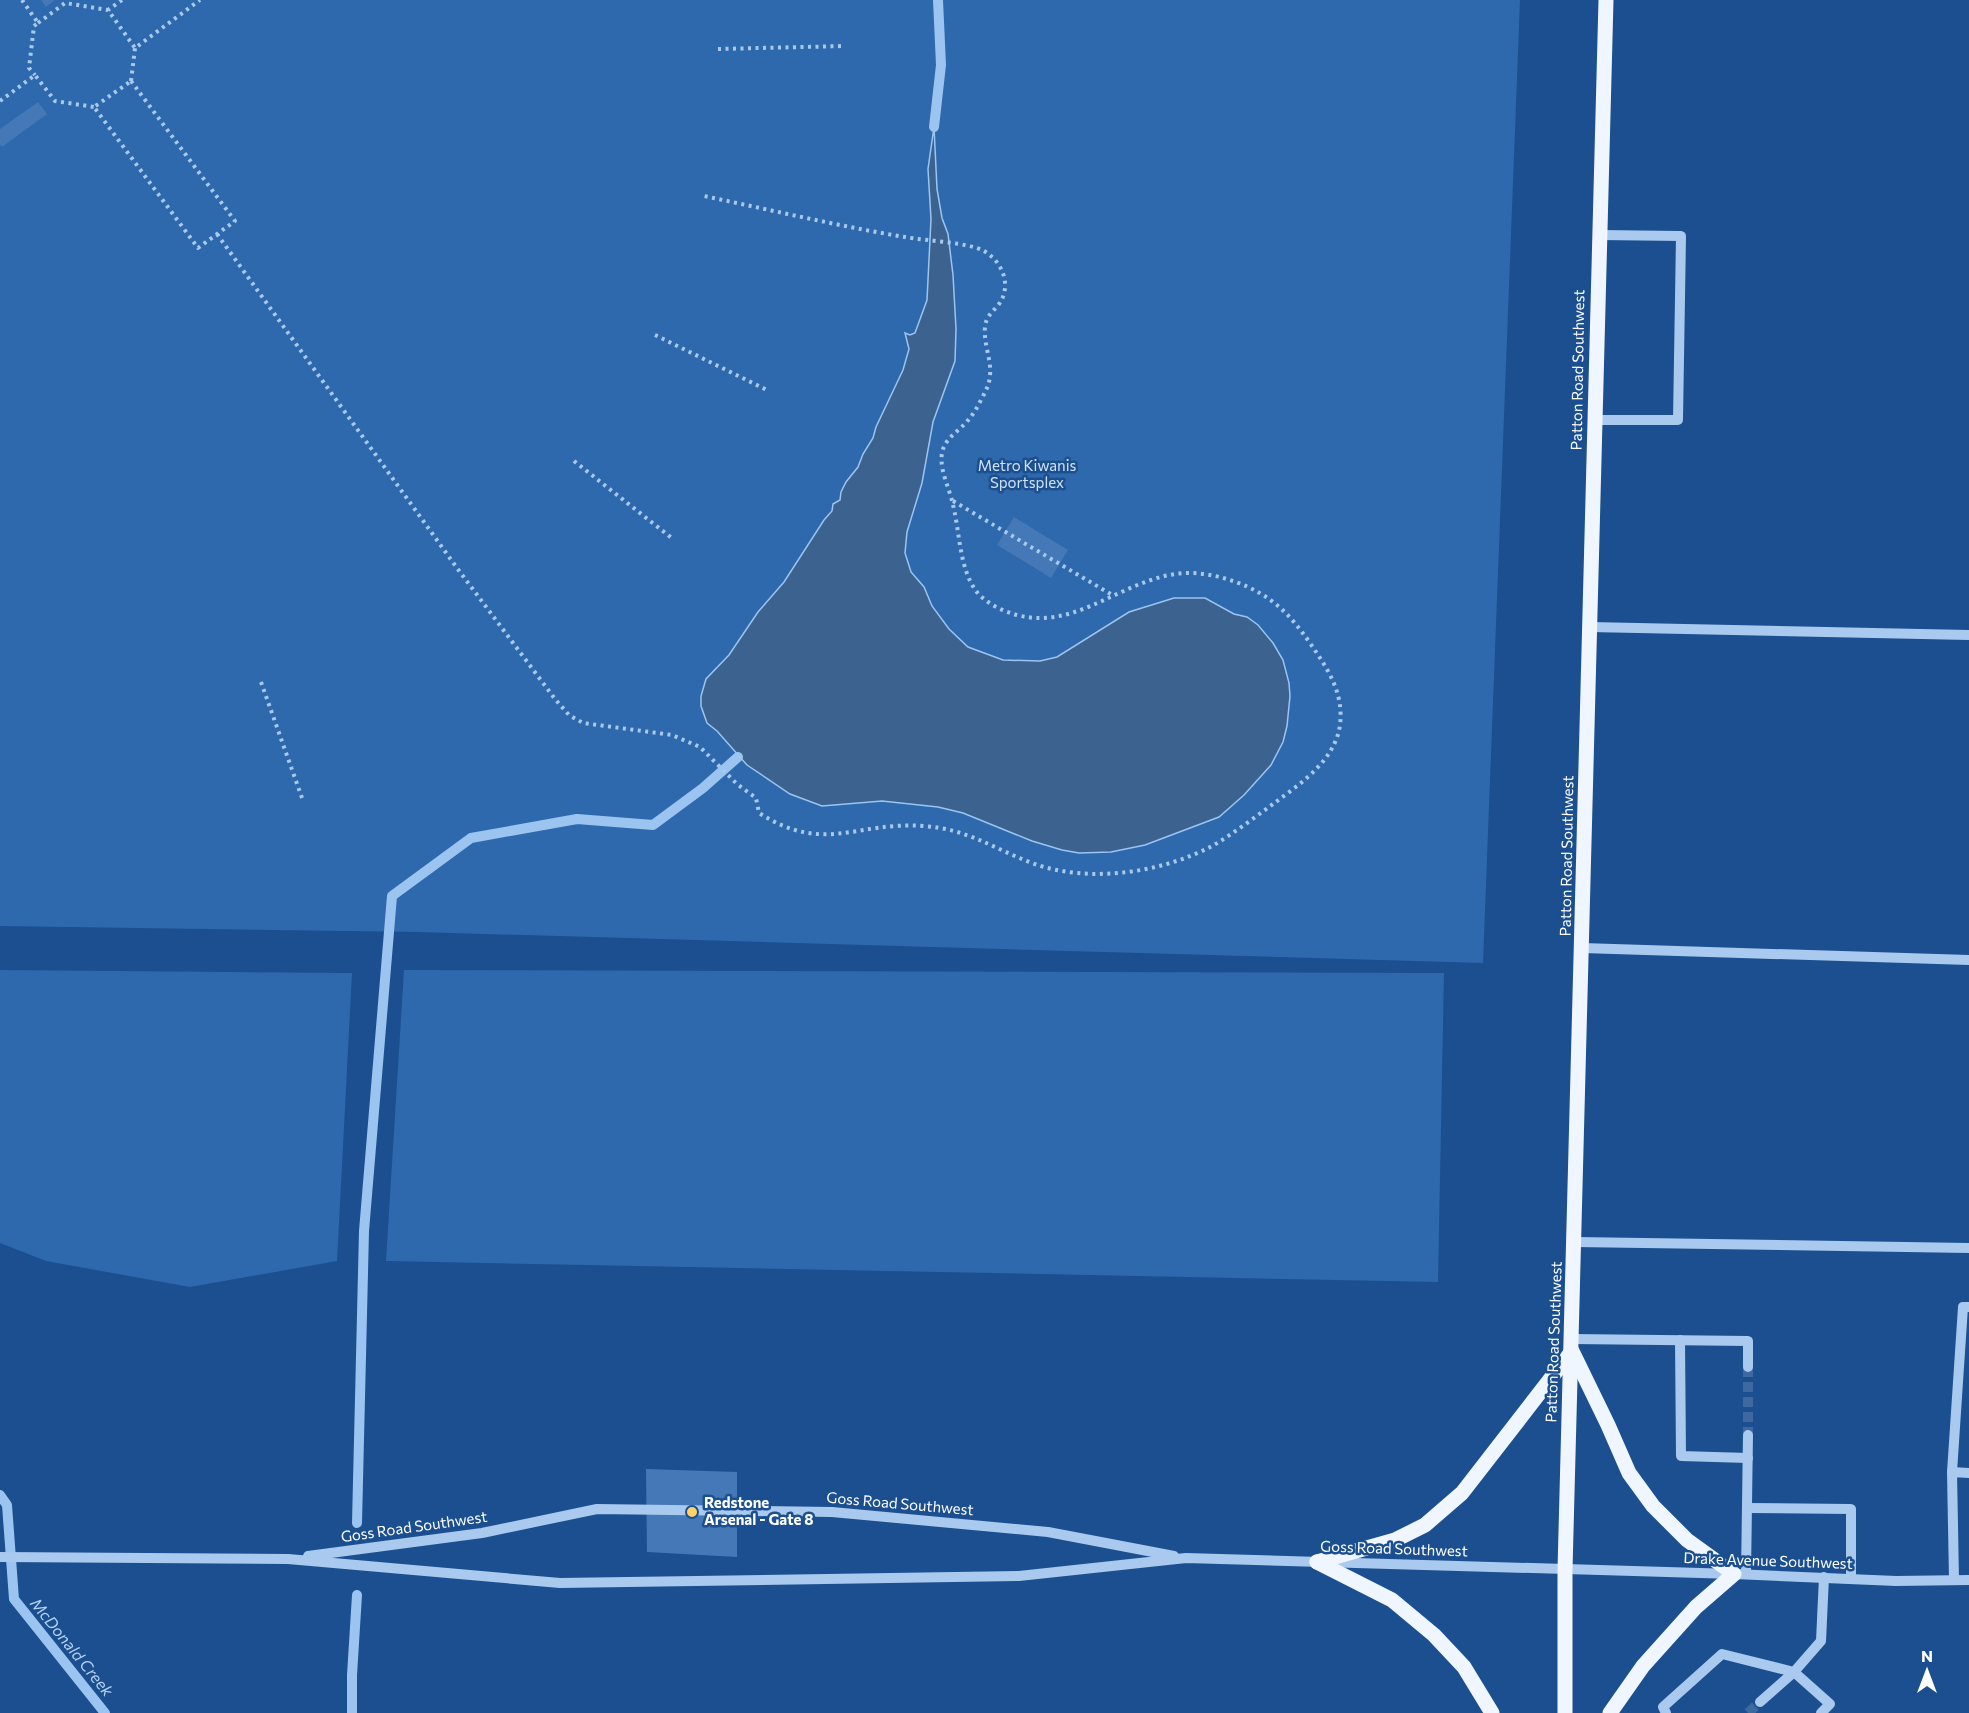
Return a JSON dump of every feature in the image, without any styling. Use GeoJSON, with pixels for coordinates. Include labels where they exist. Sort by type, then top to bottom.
{"type":"FeatureCollection","features":[{"type":"Feature","properties":{"kind":"main road","name":"Patton Road Southwest"},"geometry":{"type":"LineString","coordinates":[[1565,1713],[1565,1570],[1606,0]]}},
{"type":"Feature","properties":{"kind":"main road"},"geometry":{"type":"LineString","coordinates":[[1317,1562],[1395,1540],[1425,1525],[1468,1485],[1572,1345],[1629,1473],[1653,1506],[1687,1540],[1740,1574],[1696,1607],[1644,1666],[1610,1713]]}},
{"type":"Feature","properties":{"kind":"main road"},"geometry":{"type":"LineString","coordinates":[[1317,1562],[1392,1600],[1434,1635],[1464,1667],[1492,1713]]}},
{"type":"Feature","properties":{"kind":"street"},"geometry":{"type":"LineString","coordinates":[[1596,420],[1678,420],[1681,236],[1599,235]]}},
{"type":"Feature","properties":{"kind":"street"},"geometry":{"type":"LineString","coordinates":[[1590,627],[1969,635]]}},
{"type":"Feature","properties":{"kind":"street"},"geometry":{"type":"LineString","coordinates":[[1582,948],[1969,960]]}},
{"type":"Feature","properties":{"kind":"street"},"geometry":{"type":"LineString","coordinates":[[1575,1242],[1969,1248]]}},
{"type":"Feature","properties":{"kind":"street"},"geometry":{"type":"LineString","coordinates":[[1954,1580],[1952,1472],[1963,1307],[1969,1307]]}},
{"type":"Feature","properties":{"kind":"street"},"geometry":{"type":"LineString","coordinates":[[1680,1340],[1681,1456],[1748,1458]]}},
{"type":"Feature","properties":{"kind":"street"},"geometry":{"type":"LineString","coordinates":[[1572,1345],[1680,1340],[1748,1341],[1748,1367]]}},
{"type":"Feature","properties":{"kind":"street"},"geometry":{"type":"LineString","coordinates":[[1740,1574],[1747,1508],[1748,1435]]}},
{"type":"Feature","properties":{"kind":"street"},"geometry":{"type":"LineString","coordinates":[[1952,1472],[1969,1473]]}},
{"type":"Feature","properties":{"kind":"street"},"geometry":{"type":"LineString","coordinates":[[1747,1508],[1851,1509],[1851,1579]]}},
{"type":"Feature","properties":{"kind":"street","name":"Goss Road Southwest"},"geometry":{"type":"LineString","coordinates":[[288,1559],[482,1533],[597,1509],[832,1512],[1048,1532],[1186,1558]]}},
{"type":"Feature","properties":{"kind":"street","name":"Goss Road Southwest"},"geometry":{"type":"LineString","coordinates":[[0,1557],[288,1559],[560,1583],[1019,1576],[1186,1558],[1565,1570]]}},
{"type":"Feature","properties":{"kind":"street","name":"Drake Avenue Southwest"},"geometry":{"type":"LineString","coordinates":[[1565,1570],[1851,1579],[1969,1580]]}},
{"type":"Feature","properties":{"kind":"street"},"geometry":{"type":"LineString","coordinates":[[1760,1702],[1794,1672],[1821,1641],[1824,1577]]}},
{"type":"Feature","properties":{"kind":"street"},"geometry":{"type":"LineString","coordinates":[[1666,1713],[1664,1707],[1722,1654],[1794,1672],[1830,1704],[1821,1713]]}},
{"type":"Feature","properties":{"kind":"path"},"geometry":{"type":"LineString","coordinates":[[22,0],[39,23]]}},
{"type":"Feature","properties":{"kind":"path"},"geometry":{"type":"LineString","coordinates":[[122,0],[108,10],[65,3],[34,26],[29,68],[55,101],[94,107],[131,81]]}},
{"type":"Feature","properties":{"kind":"path"},"geometry":{"type":"LineString","coordinates":[[135,48],[200,0]]}},
{"type":"Feature","properties":{"kind":"path"},"geometry":{"type":"LineString","coordinates":[[94,107],[198,248],[235,221],[131,81],[135,48],[108,10]]}},
{"type":"Feature","properties":{"kind":"path"},"geometry":{"type":"LineString","coordinates":[[718,49],[845,46]]}},
{"type":"Feature","properties":{"kind":"path"},"geometry":{"type":"LineString","coordinates":[[0,101],[35,75]]}},
{"type":"Feature","properties":{"kind":"path"},"geometry":{"type":"LineString","coordinates":[[217,234],[457,568],[569,715],[583,723],[672,735],[700,747],[737,784],[756,798],[759,813],[778,824],[803,833],[831,835],[900,825],[938,828],[970,835],[1030,862],[1068,872],[1108,873],[1134,870],[1179,859],[1215,844],[1285,795],[1325,758],[1334,746],[1340,724],[1336,685],[1301,630],[1283,608],[1250,588],[1234,581],[1205,574],[1176,574],[1147,582],[1068,615],[1047,619],[1013,614],[978,594],[969,577],[942,465],[943,449],[952,435],[969,420],[988,385],[991,361],[985,327],[989,315],[1002,300],[1005,285],[1003,272],[996,261],[984,251],[970,247],[904,237],[704,196]]}},
{"type":"Feature","properties":{"kind":"path"},"geometry":{"type":"LineString","coordinates":[[655,335],[768,392]]}},
{"type":"Feature","properties":{"kind":"path"},"geometry":{"type":"LineString","coordinates":[[574,460],[673,538]]}},
{"type":"Feature","properties":{"kind":"path"},"geometry":{"type":"LineString","coordinates":[[952,501],[1114,596]]}},
{"type":"Feature","properties":{"kind":"path"},"geometry":{"type":"LineString","coordinates":[[261,682],[303,798]]}},
{"type":"Feature","properties":{"kind":"green space","name":"Metro Kiwanis Sportsplex"},"geometry":{"type":"Polygon","coordinates":[[[0,0],[1520,0],[1483,963],[419,932],[0,926],[0,0]]]}},
{"type":"Feature","properties":{"kind":"green space"},"geometry":{"type":"Polygon","coordinates":[[[0,970],[352,973],[337,1261],[190,1287],[46,1261],[0,1243],[0,970]]]}},
{"type":"Feature","properties":{"kind":"green space"},"geometry":{"type":"Polygon","coordinates":[[[404,970],[1444,973],[1438,1282],[386,1261],[404,970]]]}},
{"type":"Feature","properties":{"kind":"shaded area"},"geometry":{"type":"Polygon","coordinates":[[[934,127],[937,189],[942,218],[948,234],[953,275],[955,361],[933,422],[922,483],[907,532],[905,553],[911,572],[924,587],[932,606],[949,629],[968,647],[1003,660],[1040,661],[1057,657],[1129,612],[1174,598],[1205,598],[1234,614],[1247,617],[1258,625],[1283,660],[1290,696],[1287,726],[1283,742],[1271,765],[1244,795],[1219,817],[1145,845],[1111,852],[1079,853],[1032,841],[963,813],[938,807],[882,801],[822,806],[790,794],[747,765],[707,723],[701,706],[701,696],[706,679],[729,655],[758,612],[784,582],[832,511],[833,504],[840,500],[846,482],[858,467],[873,438],[903,370],[909,349],[905,333],[910,335],[915,333],[927,300],[931,219],[928,169],[934,127]]]}},
{"type":"Feature","properties":{"kind":"building"},"geometry":{"type":"Polygon","coordinates":[[[41,0],[55,0],[46,7],[41,0]]]}},
{"type":"Feature","properties":{"kind":"building"},"geometry":{"type":"Polygon","coordinates":[[[38,102],[47,114],[2,147],[0,129],[38,102]]]}},
{"type":"Feature","properties":{"kind":"building"},"geometry":{"type":"Polygon","coordinates":[[[1014,517],[1068,550],[1051,578],[997,545],[1014,517]]]}},
{"type":"Feature","properties":{"kind":"building","name":"Redstone Arsenal - Gate 8"},"geometry":{"type":"Polygon","coordinates":[[[646,1469],[737,1472],[737,1557],[647,1552],[646,1469]]]}},
{"type":"Feature","properties":{"kind":"waterway"},"geometry":{"type":"LineString","coordinates":[[934,127],[941,65],[938,0]]}},
{"type":"Feature","properties":{"kind":"waterway"},"geometry":{"type":"LineString","coordinates":[[357,1523],[364,1231],[392,896],[471,838],[577,819],[653,825],[703,788],[738,757]]}},
{"type":"Feature","properties":{"kind":"waterway","name":"McDonald Creek"},"geometry":{"type":"LineString","coordinates":[[0,1495],[7,1505],[14,1599],[105,1713]]}},
{"type":"Feature","properties":{"kind":"waterway"},"geometry":{"type":"LineString","coordinates":[[352,1713],[357,1595]]}},
{"type":"Feature","properties":{"kind":"tunnel"},"geometry":{"type":"LineString","coordinates":[[1748,1367],[1748,1435]]}},
{"type":"Feature","properties":{"kind":"tunnel"},"geometry":{"type":"LineString","coordinates":[[1748,1713],[1760,1702]]}},
{"type":"Feature","properties":{"kind":"place","name":"Redstone Arsenal - Gate 8"},"geometry":{"type":"Point","coordinates":[692,1512]}}]}
